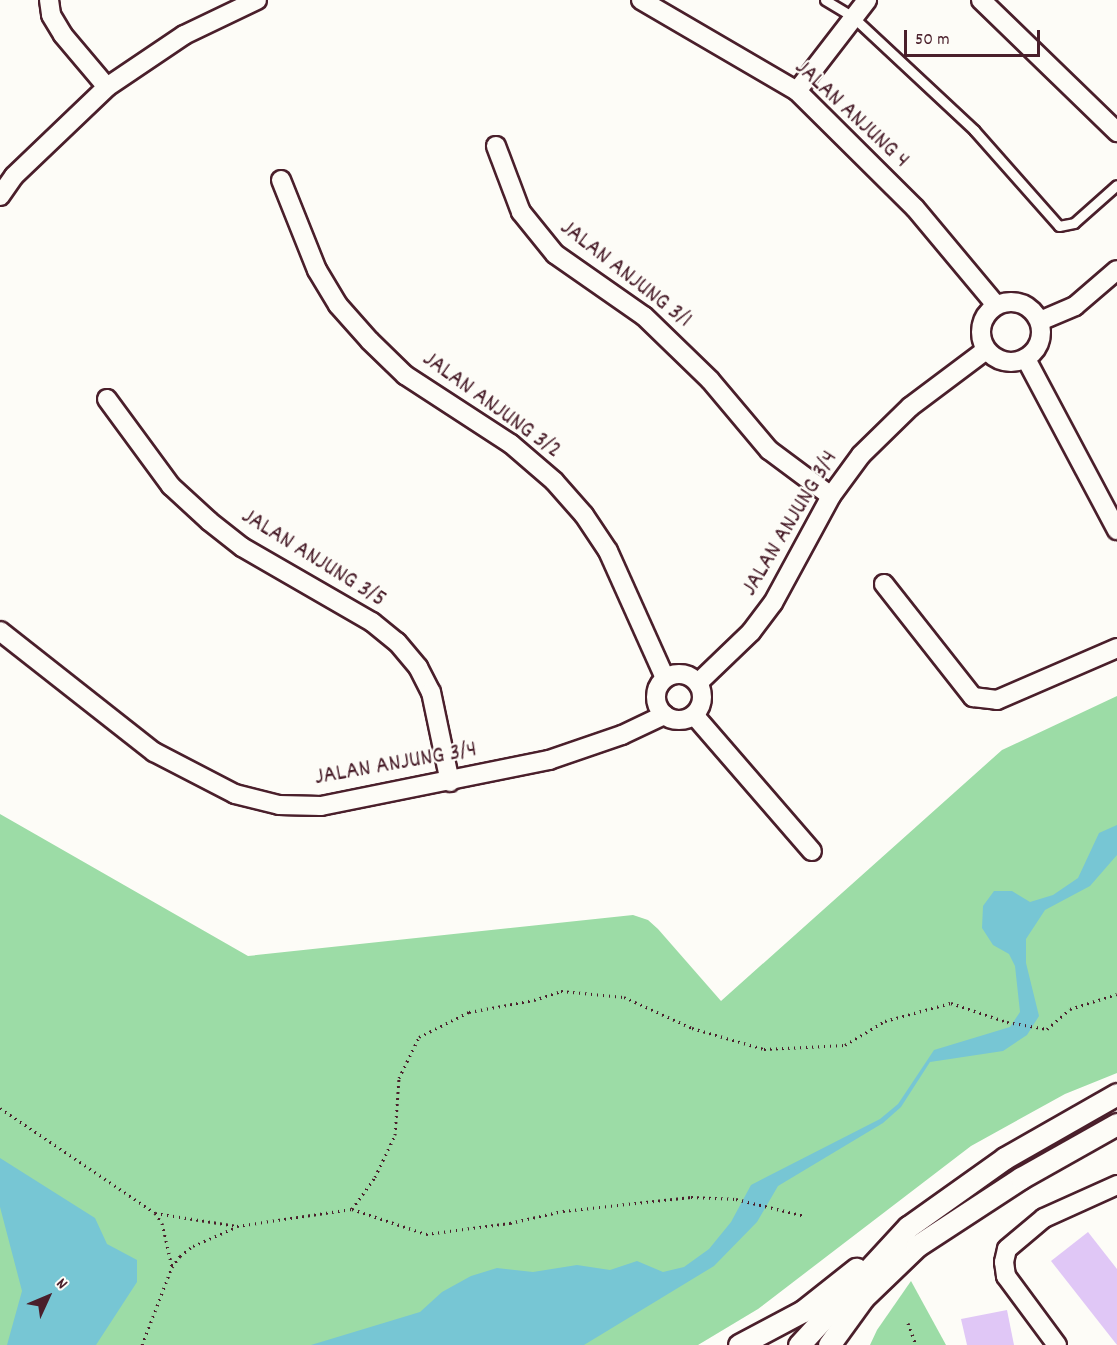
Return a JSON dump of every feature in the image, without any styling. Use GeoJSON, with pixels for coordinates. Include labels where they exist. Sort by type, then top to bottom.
{"type":"FeatureCollection","features":[{"type":"Feature","properties":{"kind":"street"},"geometry":{"type":"LineString","coordinates":[[49,0],[51,15],[63,35],[107,87]]}},
{"type":"Feature","properties":{"kind":"street"},"geometry":{"type":"LineString","coordinates":[[0,196],[14,176],[107,87],[184,35],[257,0]]}},
{"type":"Feature","properties":{"kind":"street","name":"JALAN ANJUNG 4"},"geometry":{"type":"LineString","coordinates":[[641,0],[797,91],[930,224],[996,305]]}},
{"type":"Feature","properties":{"kind":"street"},"geometry":{"type":"LineString","coordinates":[[797,91],[867,0]]}},
{"type":"Feature","properties":{"kind":"street"},"geometry":{"type":"LineString","coordinates":[[981,0],[1117,132]]}},
{"type":"Feature","properties":{"kind":"street","name":"JALAN ANJUNG 3/1"},"geometry":{"type":"LineString","coordinates":[[496,146],[521,212],[555,254],[644,316],[710,380],[769,450],[831,496]]}},
{"type":"Feature","properties":{"kind":"street","name":"JALAN ANJUNG 3/2"},"geometry":{"type":"LineString","coordinates":[[281,180],[317,270],[338,305],[370,341],[436,398],[511,444],[554,481],[584,515],[608,551],[665,678]]}},
{"type":"Feature","properties":{"kind":"street"},"geometry":{"type":"LineString","coordinates":[[1040,321],[1075,306],[1117,270]]}},
{"type":"Feature","properties":{"kind":"street"},"geometry":{"type":"LineString","coordinates":[[1008,301],[1021,303],[1040,321],[1040,343],[1026,359],[1004,362],[986,350],[981,325],[996,305],[1008,301]]}},
{"type":"Feature","properties":{"kind":"street","name":"JALAN ANJUNG 3/4"},"geometry":{"type":"LineString","coordinates":[[698,683],[751,632],[773,603],[831,496],[861,454],[910,407],[986,350]]}},
{"type":"Feature","properties":{"kind":"street"},"geometry":{"type":"LineString","coordinates":[[1026,359],[1117,530]]}},
{"type":"Feature","properties":{"kind":"street","name":"JALAN ANJUNG 3/5"},"geometry":{"type":"LineString","coordinates":[[106,399],[171,486],[208,521],[242,547],[372,622],[397,642],[418,667],[431,692],[450,782]]}},
{"type":"Feature","properties":{"kind":"street"},"geometry":{"type":"LineString","coordinates":[[884,584],[973,697],[997,700],[1117,648]]}},
{"type":"Feature","properties":{"kind":"street","name":"JALAN ANJUNG 3/4"},"geometry":{"type":"LineString","coordinates":[[0,631],[154,752],[235,794],[279,804],[321,806],[450,782],[549,760],[622,735],[664,715]]}},
{"type":"Feature","properties":{"kind":"street"},"geometry":{"type":"LineString","coordinates":[[682,674],[698,683],[702,704],[694,715],[679,721],[664,715],[656,692],[665,678],[682,674]]}},
{"type":"Feature","properties":{"kind":"street"},"geometry":{"type":"LineString","coordinates":[[694,715],[812,850]]}},
{"type":"Feature","properties":{"kind":"street"},"geometry":{"type":"LineString","coordinates":[[739,1345],[803,1311],[908,1227],[1005,1158],[1117,1094]]}},
{"type":"Feature","properties":{"kind":"street"},"geometry":{"type":"LineString","coordinates":[[829,1345],[863,1298],[917,1246],[1021,1178],[1117,1124]]}},
{"type":"Feature","properties":{"kind":"street"},"geometry":{"type":"LineString","coordinates":[[1057,1345],[1038,1323],[1006,1276],[1004,1262],[1007,1249],[1044,1218],[1117,1185]]}},
{"type":"Feature","properties":{"kind":"street"},"geometry":{"type":"LineString","coordinates":[[800,1345],[908,1227]]}},
{"type":"Feature","properties":{"kind":"street"},"geometry":{"type":"LineString","coordinates":[[841,1345],[863,1298]]}},
{"type":"Feature","properties":{"kind":"street"},"geometry":{"type":"LineString","coordinates":[[1038,1323],[1039,1345]]}},
{"type":"Feature","properties":{"kind":"lane"},"geometry":{"type":"LineString","coordinates":[[825,0],[853,17],[974,130],[1059,225],[1074,224],[1117,185]]}},
{"type":"Feature","properties":{"kind":"path"},"geometry":{"type":"LineString","coordinates":[[352,1209],[375,1177],[395,1135],[399,1078],[419,1037],[469,1012],[534,1000],[561,991],[624,998],[692,1028],[764,1049],[845,1045],[885,1021],[951,1002],[1007,1022],[1047,1029],[1070,1009],[1117,994]]}},
{"type":"Feature","properties":{"kind":"path"},"geometry":{"type":"LineString","coordinates":[[0,1108],[155,1213],[162,1223],[172,1267]]}},
{"type":"Feature","properties":{"kind":"path"},"geometry":{"type":"LineString","coordinates":[[142,1345],[172,1267],[194,1246],[237,1226],[352,1209],[426,1234],[510,1223],[563,1211],[668,1199],[736,1199],[805,1216]]}},
{"type":"Feature","properties":{"kind":"path"},"geometry":{"type":"LineString","coordinates":[[155,1213],[237,1226]]}},
{"type":"Feature","properties":{"kind":"path"},"geometry":{"type":"LineString","coordinates":[[908,1323],[916,1345]]}},
{"type":"Feature","properties":{"kind":"green space"},"geometry":{"type":"Polygon","coordinates":[[[1117,696],[1117,1073],[1065,1094],[971,1146],[758,1309],[698,1345],[0,1345],[0,814],[248,956],[633,915],[648,920],[658,929],[721,1001],[1002,750],[1117,696]]]}},
{"type":"Feature","properties":{"kind":"green space"},"geometry":{"type":"Polygon","coordinates":[[[911,1281],[946,1345],[870,1345],[877,1330],[911,1281]]]}},
{"type":"Feature","properties":{"kind":"water"},"geometry":{"type":"Polygon","coordinates":[[[1117,825],[1117,855],[1090,886],[1045,910],[1026,939],[1026,963],[1039,1016],[1027,1035],[1003,1051],[930,1062],[901,1107],[883,1123],[778,1186],[757,1222],[714,1266],[584,1345],[311,1345],[420,1312],[442,1292],[471,1276],[497,1268],[533,1272],[577,1265],[610,1270],[637,1261],[663,1272],[684,1267],[709,1249],[731,1222],[751,1185],[880,1119],[898,1104],[934,1050],[1010,1027],[1020,1012],[1015,966],[1009,954],[993,945],[982,928],[983,906],[994,891],[1012,891],[1030,902],[1053,895],[1078,878],[1099,833],[1117,825]]]}},
{"type":"Feature","properties":{"kind":"water"},"geometry":{"type":"Polygon","coordinates":[[[0,1158],[95,1218],[107,1244],[137,1260],[137,1282],[96,1345],[7,1345],[22,1291],[0,1207],[0,1158]]]}},
{"type":"Feature","properties":{"kind":"building"},"geometry":{"type":"Polygon","coordinates":[[[1088,1232],[1117,1269],[1117,1345],[1051,1261],[1088,1232]]]}},
{"type":"Feature","properties":{"kind":"building"},"geometry":{"type":"Polygon","coordinates":[[[1007,1310],[1014,1345],[967,1345],[961,1319],[1007,1310]]]}}]}
